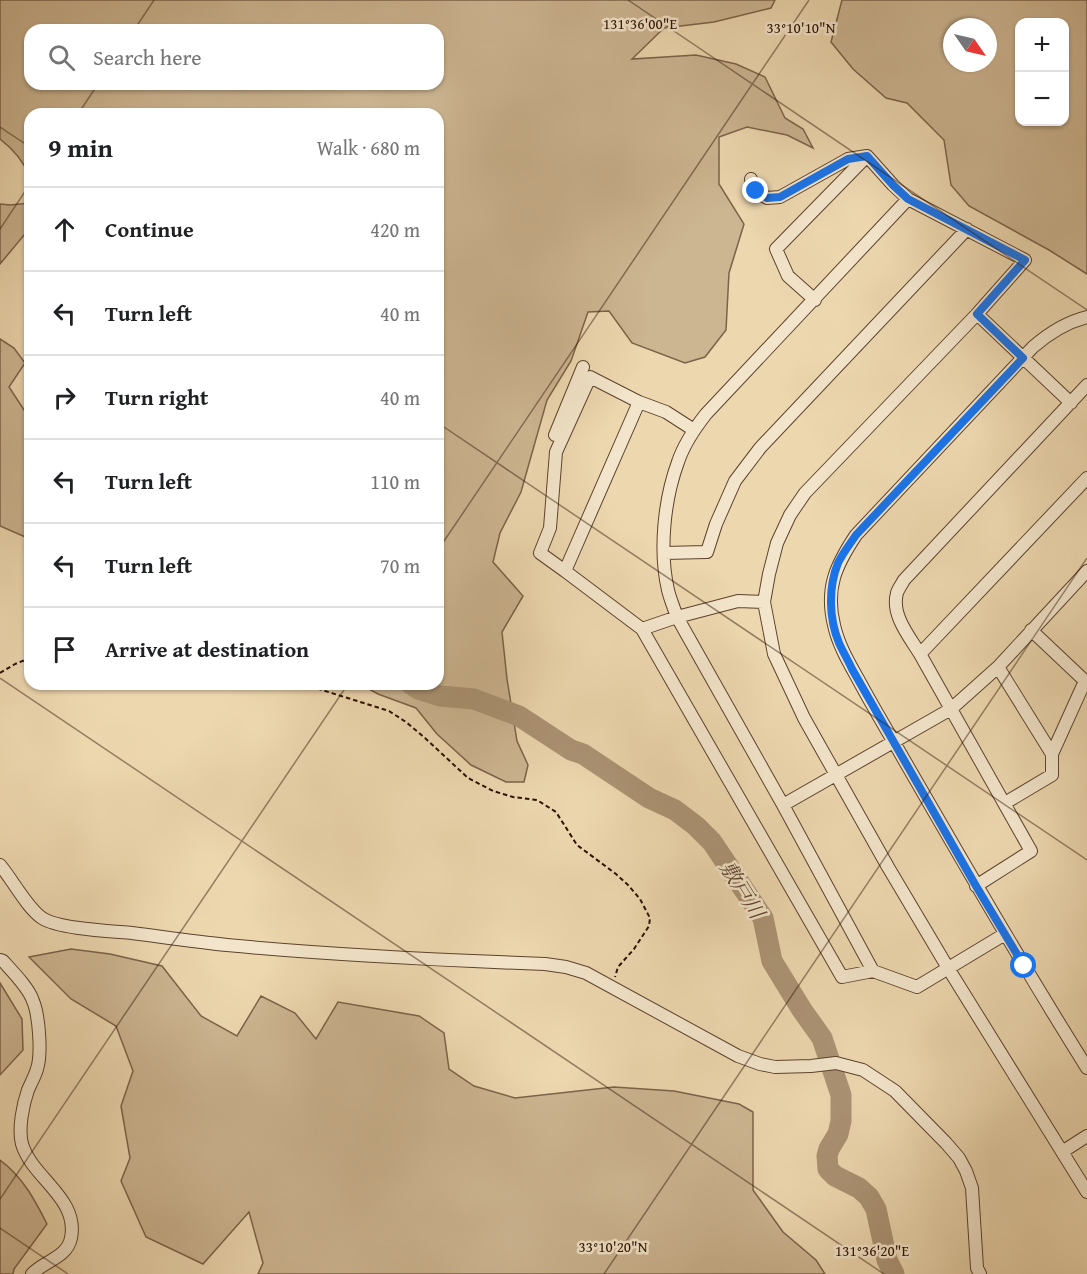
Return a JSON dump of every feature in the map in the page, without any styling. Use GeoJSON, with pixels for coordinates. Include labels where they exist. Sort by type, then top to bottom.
{"type":"FeatureCollection","features":[{"type":"Feature","properties":{"kind":"street"},"geometry":{"type":"LineString","coordinates":[[751,179],[756,191],[767,198],[780,197],[848,159],[867,156]]}},
{"type":"Feature","properties":{"kind":"street"},"geometry":{"type":"LineString","coordinates":[[867,156],[908,199],[1025,260],[977,314],[805,494],[790,515],[777,543],[764,602],[774,654],[804,718],[948,968],[1087,1191]]}},
{"type":"Feature","properties":{"kind":"street"},"geometry":{"type":"LineString","coordinates":[[815,300],[788,276],[776,249],[867,156]]}},
{"type":"Feature","properties":{"kind":"street"},"geometry":{"type":"LineString","coordinates":[[873,971],[783,805],[676,617],[668,590],[664,553],[669,492],[678,460],[694,430],[706,414],[908,199]]}},
{"type":"Feature","properties":{"kind":"street"},"geometry":{"type":"LineString","coordinates":[[664,553],[707,552],[716,524],[735,482],[760,448],[967,230]]}},
{"type":"Feature","properties":{"kind":"street"},"geometry":{"type":"LineString","coordinates":[[977,314],[1071,402]]}},
{"type":"Feature","properties":{"kind":"street"},"geometry":{"type":"LineString","coordinates":[[1087,317],[1074,321],[1043,339],[856,535],[838,564],[832,587],[831,603],[838,642],[868,699],[976,886],[1087,1068]]}},
{"type":"Feature","properties":{"kind":"street"},"geometry":{"type":"LineString","coordinates":[[583,367],[554,436],[556,452],[550,528],[540,553],[642,629],[842,977],[873,971],[917,987],[1005,934]]}},
{"type":"Feature","properties":{"kind":"street"},"geometry":{"type":"LineString","coordinates":[[556,452],[590,377],[639,402],[666,412],[694,430]]}},
{"type":"Feature","properties":{"kind":"street"},"geometry":{"type":"LineString","coordinates":[[976,886],[1031,851],[900,621],[896,608],[897,593],[904,580],[1087,385]]}},
{"type":"Feature","properties":{"kind":"street"},"geometry":{"type":"LineString","coordinates":[[565,571],[639,402]]}},
{"type":"Feature","properties":{"kind":"street"},"geometry":{"type":"LineString","coordinates":[[920,654],[1087,478]]}},
{"type":"Feature","properties":{"kind":"street"},"geometry":{"type":"LineString","coordinates":[[783,805],[951,709],[998,667],[1087,571]]}},
{"type":"Feature","properties":{"kind":"street"},"geometry":{"type":"LineString","coordinates":[[642,629],[676,617],[738,601],[764,602]]}},
{"type":"Feature","properties":{"kind":"street"},"geometry":{"type":"LineString","coordinates":[[1005,803],[1052,775],[1052,754],[1085,681],[1031,630]]}},
{"type":"Feature","properties":{"kind":"street"},"geometry":{"type":"LineString","coordinates":[[998,667],[1052,754]]}},
{"type":"Feature","properties":{"kind":"street"},"geometry":{"type":"LineString","coordinates":[[0,865],[33,909],[42,918],[54,923],[224,945],[335,954],[545,964],[566,967],[586,973],[738,1056],[760,1064],[790,1067],[836,1063],[863,1070],[895,1091],[959,1158],[972,1188],[977,1268],[980,1274]]}},
{"type":"Feature","properties":{"kind":"street"},"geometry":{"type":"LineString","coordinates":[[0,960],[18,977],[33,1000],[38,1020],[38,1067],[27,1092],[21,1121],[22,1142],[29,1161],[65,1204],[72,1225],[71,1240],[62,1255],[47,1262],[32,1274]]}},
{"type":"Feature","properties":{"kind":"street"},"geometry":{"type":"LineString","coordinates":[[1062,1152],[1087,1136]]}},
{"type":"Feature","properties":{"kind":"path"},"geometry":{"type":"LineString","coordinates":[[0,673],[24,660]]}},
{"type":"Feature","properties":{"kind":"path"},"geometry":{"type":"LineString","coordinates":[[322,690],[389,711],[425,738],[468,778],[493,791],[513,797],[537,800],[556,812],[577,845],[616,874],[640,899],[650,918],[649,926],[634,949],[618,967],[613,987]]}},
{"type":"Feature","properties":{"kind":"shaded area"},"geometry":{"type":"Polygon","coordinates":[[[0,0],[775,0],[771,8],[714,22],[664,28],[632,59],[696,55],[736,64],[765,77],[785,118],[803,129],[813,148],[787,135],[747,127],[719,137],[719,184],[744,224],[729,273],[726,330],[705,357],[685,363],[632,343],[609,311],[588,312],[571,361],[547,400],[521,492],[500,533],[493,562],[523,596],[502,632],[517,741],[528,765],[524,782],[506,782],[471,765],[437,734],[416,708],[371,690],[444,690],[444,108],[24,108],[24,166],[0,139],[0,0]]]}},
{"type":"Feature","properties":{"kind":"shaded area"},"geometry":{"type":"Polygon","coordinates":[[[842,0],[1087,0],[1087,274],[1049,250],[969,206],[951,185],[944,140],[907,103],[886,98],[853,69],[831,42],[842,0]]]}},
{"type":"Feature","properties":{"kind":"shaded area"},"geometry":{"type":"Polygon","coordinates":[[[0,204],[24,204],[24,235],[0,264],[0,204]]]}},
{"type":"Feature","properties":{"kind":"shaded area"},"geometry":{"type":"Polygon","coordinates":[[[0,339],[14,348],[24,362],[9,387],[24,410],[24,536],[0,526],[0,339]]]}},
{"type":"Feature","properties":{"kind":"shaded area"},"geometry":{"type":"Polygon","coordinates":[[[71,949],[110,954],[162,966],[201,1016],[237,1036],[261,996],[295,1013],[316,1039],[338,1002],[419,1016],[444,1033],[449,1069],[474,1086],[515,1098],[614,1087],[674,1091],[739,1104],[753,1112],[753,1190],[783,1232],[816,1260],[825,1274],[258,1274],[263,1263],[249,1212],[203,1264],[146,1237],[121,1181],[130,1158],[121,1106],[133,1071],[116,1026],[71,999],[29,957],[71,949]]]}},
{"type":"Feature","properties":{"kind":"shaded area"},"geometry":{"type":"Polygon","coordinates":[[[0,983],[22,1019],[23,1050],[0,1075],[0,983]]]}},
{"type":"Feature","properties":{"kind":"shaded area"},"geometry":{"type":"Polygon","coordinates":[[[0,1160],[8,1166],[33,1197],[47,1224],[14,1269],[13,1274],[0,1274],[0,1160]]]}},
{"type":"Feature","properties":{"kind":"waterway","name":"敷戸川"},"geometry":{"type":"LineString","coordinates":[[421,690],[440,696],[474,699],[519,716],[571,750],[583,754],[649,798],[675,810],[712,842],[763,918],[772,961],[822,1038],[841,1095],[841,1121],[838,1134],[827,1156],[828,1169],[835,1176],[859,1188],[869,1197],[876,1209],[887,1260],[894,1274]]}},
{"type":"Feature","properties":{"kind":"route"},"geometry":{"type":"LineString","coordinates":[[756,191],[767,198],[780,197],[848,159],[867,156],[908,199],[1025,260],[977,314],[1023,358],[856,535],[838,564],[832,587],[831,603],[838,642],[852,669],[1024,966]]}}]}
